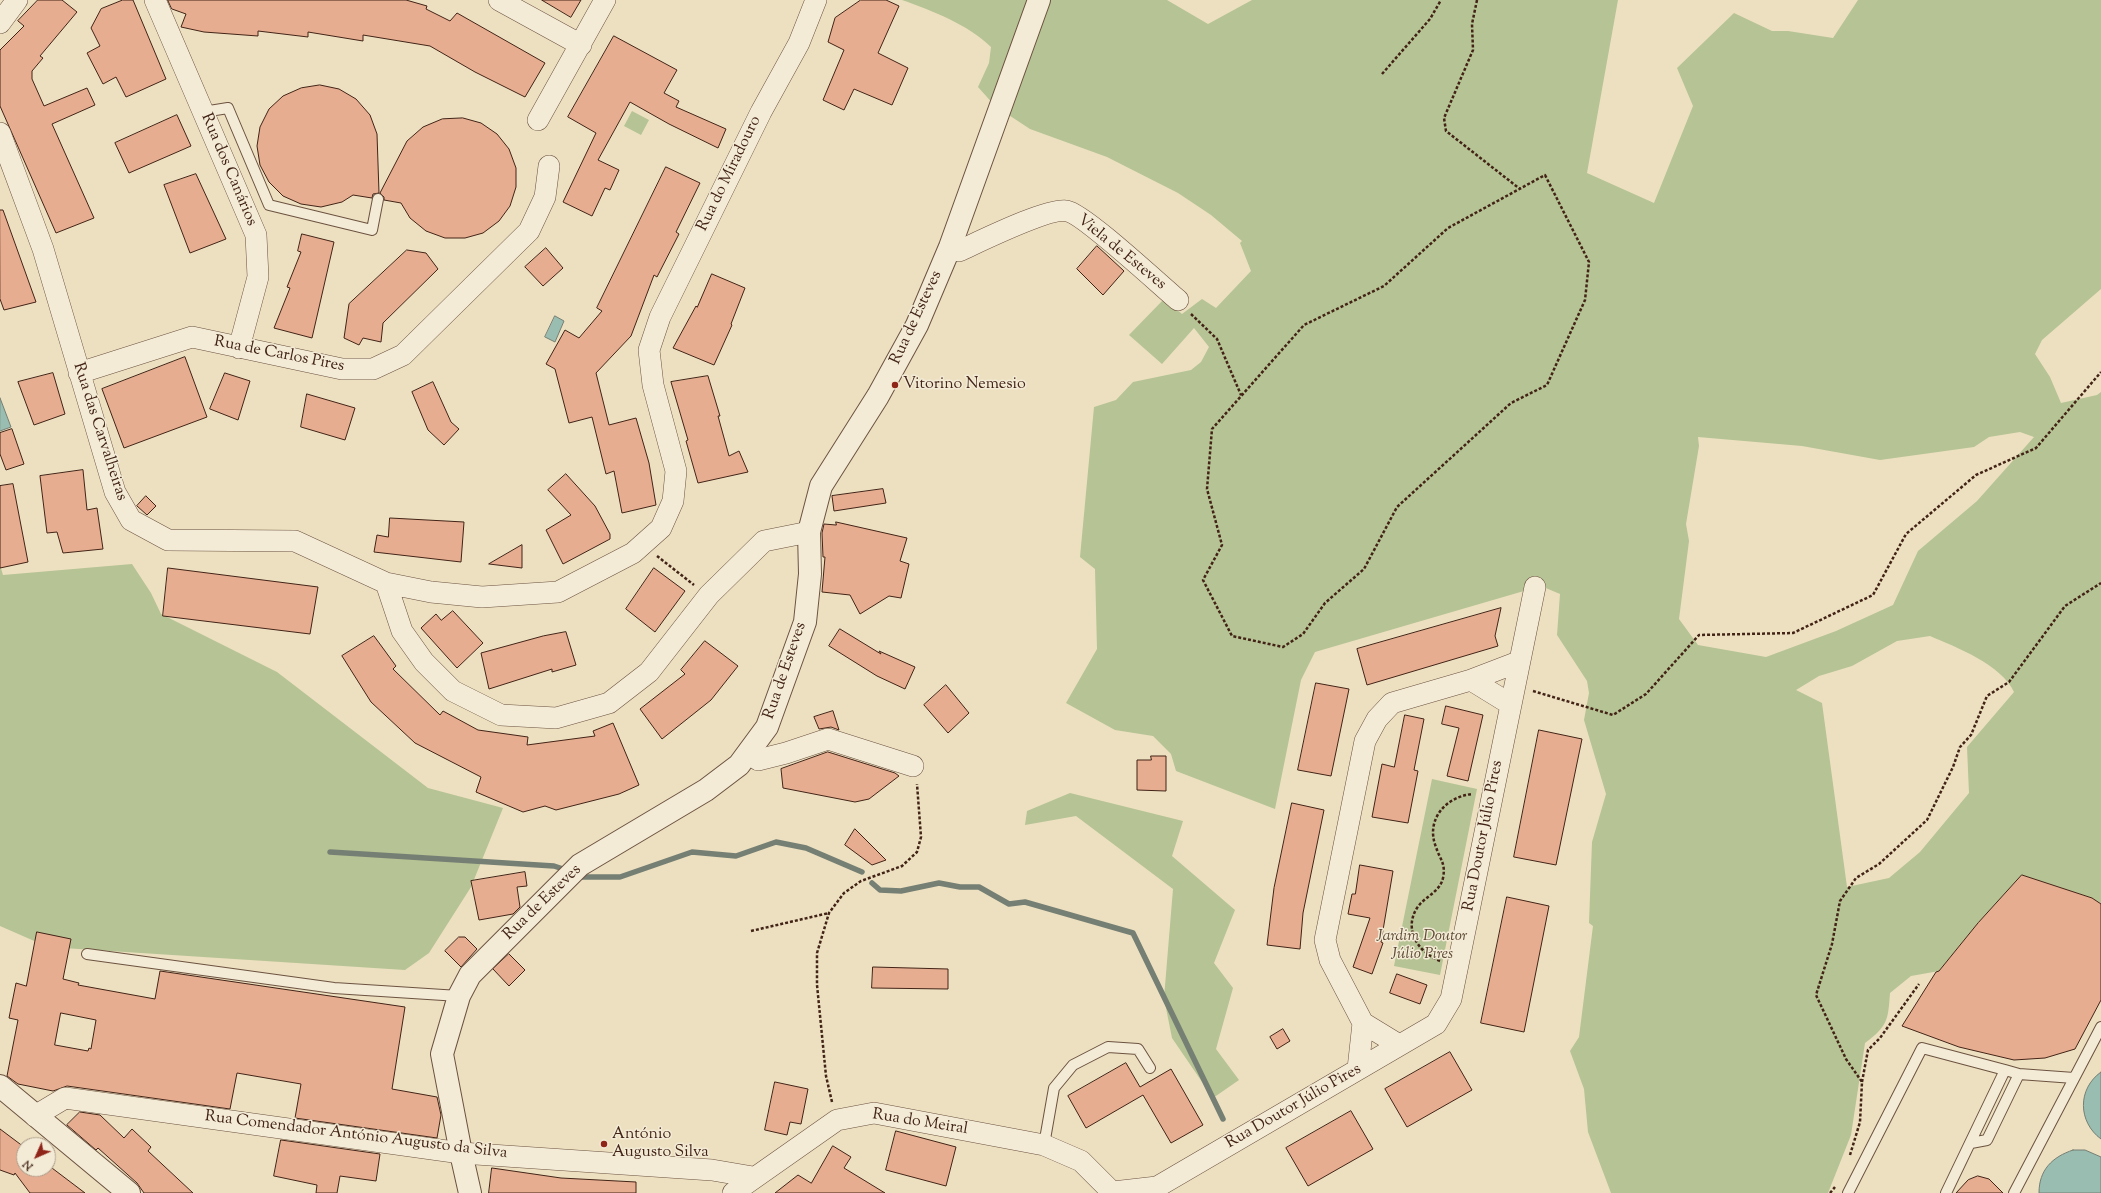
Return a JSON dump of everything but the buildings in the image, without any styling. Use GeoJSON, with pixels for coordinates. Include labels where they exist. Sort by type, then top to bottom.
{"type":"FeatureCollection","features":[{"type":"Feature","properties":{"kind":"street"},"geometry":{"type":"LineString","coordinates":[[0,23],[17,0]]}},
{"type":"Feature","properties":{"kind":"street","name":"Rua dos Canários"},"geometry":{"type":"LineString","coordinates":[[155,0],[256,236],[258,277],[240,348]]}},
{"type":"Feature","properties":{"kind":"street"},"geometry":{"type":"LineString","coordinates":[[499,0],[581,45]]}},
{"type":"Feature","properties":{"kind":"street"},"geometry":{"type":"LineString","coordinates":[[538,120],[605,0]]}},
{"type":"Feature","properties":{"kind":"street","name":"Rua do Miradouro"},"geometry":{"type":"LineString","coordinates":[[649,350],[660,317],[760,112],[799,43],[816,0]]}},
{"type":"Feature","properties":{"kind":"street","name":"Rua de Esteves"},"geometry":{"type":"LineString","coordinates":[[470,1193],[460,1153],[442,1054],[459,996],[470,975],[580,865],[706,790],[739,765],[767,727],[805,622],[810,574],[809,532],[821,486],[878,396],[914,331],[950,248],[1039,0]]}},
{"type":"Feature","properties":{"kind":"street","name":"Rua das Carvalheiras"},"geometry":{"type":"LineString","coordinates":[[0,132],[43,249],[115,492],[131,520],[168,540],[295,541],[386,583],[431,592],[482,597],[558,592],[633,553],[661,528],[673,501],[676,471],[653,385],[649,350]]}},
{"type":"Feature","properties":{"kind":"street","name":"Rua de Carlos Pires"},"geometry":{"type":"LineString","coordinates":[[79,373],[192,337],[342,369],[373,368],[403,355],[529,231],[545,196],[549,166]]}},
{"type":"Feature","properties":{"kind":"street","name":"Viela de Esteves"},"geometry":{"type":"LineString","coordinates":[[950,248],[959,250],[1049,213],[1067,211],[1085,221],[1178,300]]}},
{"type":"Feature","properties":{"kind":"street"},"geometry":{"type":"LineString","coordinates":[[386,583],[402,631],[424,662],[453,691],[501,715],[556,718],[609,703],[649,672],[709,595],[764,541],[809,532]]}},
{"type":"Feature","properties":{"kind":"street","name":"Rua Doutor Júlio Pires"},"geometry":{"type":"LineString","coordinates":[[1113,1193],[1156,1190],[1436,1024],[1452,999],[1518,662],[1535,587]]}},
{"type":"Feature","properties":{"kind":"street"},"geometry":{"type":"LineString","coordinates":[[1399,1045],[1363,1023],[1330,960],[1325,940],[1365,741],[1377,719],[1392,703],[1471,680],[1518,662]]}},
{"type":"Feature","properties":{"kind":"street"},"geometry":{"type":"LineString","coordinates":[[1471,680],[1512,694]]}},
{"type":"Feature","properties":{"kind":"street"},"geometry":{"type":"LineString","coordinates":[[749,752],[758,760],[786,753],[828,739],[913,766]]}},
{"type":"Feature","properties":{"kind":"street"},"geometry":{"type":"LineString","coordinates":[[1358,1070],[1363,1023]]}},
{"type":"Feature","properties":{"kind":"street"},"geometry":{"type":"LineString","coordinates":[[0,1086],[129,1193]]}},
{"type":"Feature","properties":{"kind":"street","name":"Rua Comendador António Augusto da Silva"},"geometry":{"type":"LineString","coordinates":[[35,1116],[65,1098],[460,1153],[712,1170],[754,1177]]}},
{"type":"Feature","properties":{"kind":"street","name":"Rua do Meiral"},"geometry":{"type":"LineString","coordinates":[[733,1193],[837,1120],[874,1113],[1044,1145],[1081,1162],[1113,1193]]}},
{"type":"Feature","properties":{"kind":"lane"},"geometry":{"type":"LineString","coordinates":[[203,112],[228,108],[269,205],[372,230],[378,199]]}},
{"type":"Feature","properties":{"kind":"lane"},"geometry":{"type":"LineString","coordinates":[[87,954],[334,988],[459,996]]}},
{"type":"Feature","properties":{"kind":"lane"},"geometry":{"type":"LineString","coordinates":[[2014,1193],[2101,1027]]}},
{"type":"Feature","properties":{"kind":"lane"},"geometry":{"type":"LineString","coordinates":[[1044,1145],[1054,1088],[1073,1065],[1108,1048],[1138,1049],[1150,1068]]}},
{"type":"Feature","properties":{"kind":"lane"},"geometry":{"type":"LineString","coordinates":[[1848,1193],[1922,1048],[2019,1074],[2074,1078]]}},
{"type":"Feature","properties":{"kind":"lane"},"geometry":{"type":"LineString","coordinates":[[1946,1193],[2005,1070]]}},
{"type":"Feature","properties":{"kind":"lane"},"geometry":{"type":"LineString","coordinates":[[1971,1143],[1987,1140],[2019,1074]]}},
{"type":"Feature","properties":{"kind":"path"},"geometry":{"type":"LineString","coordinates":[[1382,74],[1430,19],[1441,0]]}},
{"type":"Feature","properties":{"kind":"path"},"geometry":{"type":"LineString","coordinates":[[1477,0],[1472,24],[1473,50],[1444,118],[1446,131],[1520,189]]}},
{"type":"Feature","properties":{"kind":"path"},"geometry":{"type":"LineString","coordinates":[[1545,175],[1589,262],[1585,300],[1547,385],[1511,403],[1397,507],[1364,569],[1324,603],[1303,634],[1283,647],[1232,636],[1203,580],[1222,544],[1207,489],[1212,429],[1241,396],[1304,325],[1384,286],[1448,228],[1545,175]]}},
{"type":"Feature","properties":{"kind":"path"},"geometry":{"type":"LineString","coordinates":[[1178,300],[1217,339],[1241,396]]}},
{"type":"Feature","properties":{"kind":"path"},"geometry":{"type":"LineString","coordinates":[[1512,694],[1613,715],[1646,694],[1699,635],[1793,633],[1874,595],[1906,534],[1976,475],[2036,448],[2101,372]]}},
{"type":"Feature","properties":{"kind":"path"},"geometry":{"type":"LineString","coordinates":[[652,552],[700,589]]}},
{"type":"Feature","properties":{"kind":"path"},"geometry":{"type":"LineString","coordinates":[[1862,1082],[1846,1059],[1816,995],[1832,944],[1840,901],[1856,878],[1879,864],[1927,820],[1953,767],[1960,747],[1972,735],[1987,696],[2009,682],[2065,606],[2101,583]]}},
{"type":"Feature","properties":{"kind":"path"},"geometry":{"type":"LineString","coordinates":[[837,1120],[826,1076],[817,985],[817,953],[829,913],[844,893],[861,881],[902,866],[917,852],[922,837],[918,790],[913,766]]}},
{"type":"Feature","properties":{"kind":"path"},"geometry":{"type":"LineString","coordinates":[[1443,962],[1430,957],[1421,949],[1414,938],[1412,927],[1414,915],[1418,907],[1437,890],[1443,880],[1444,869],[1433,834],[1434,821],[1440,810],[1450,800],[1462,795],[1475,794]]}},
{"type":"Feature","properties":{"kind":"path"},"geometry":{"type":"LineString","coordinates":[[751,931],[829,913]]}},
{"type":"Feature","properties":{"kind":"path"},"geometry":{"type":"LineString","coordinates":[[1849,1157],[1860,1122],[1862,1082],[1868,1050],[1880,1038],[1919,984]]}},
{"type":"Feature","properties":{"kind":"path"},"geometry":{"type":"LineString","coordinates":[[1830,1193],[1839,1181]]}},
{"type":"Feature","properties":{"kind":"green space"},"geometry":{"type":"Polygon","coordinates":[[[902,0],[1167,0],[1208,24],[1252,0],[1618,0],[1587,173],[1654,203],[1693,106],[1677,68],[1734,13],[1772,31],[1788,31],[1833,38],[1858,0],[2101,0],[2101,289],[2042,340],[2035,354],[2050,377],[2061,403],[2097,395],[2101,392],[2101,904],[2092,898],[2022,875],[1978,923],[1939,971],[1911,976],[1890,993],[1885,1022],[1878,1032],[1865,1043],[1851,1135],[1828,1193],[1611,1193],[1588,1132],[1584,1089],[1570,1051],[1579,1037],[1593,926],[1589,923],[1592,842],[1606,794],[1584,720],[1589,693],[1587,681],[1557,635],[1560,594],[1541,586],[1315,652],[1301,680],[1275,809],[1176,771],[1171,754],[1153,736],[1115,730],[1066,703],[1097,649],[1095,569],[1080,557],[1094,407],[1116,400],[1133,382],[1191,370],[1201,362],[1209,347],[1194,328],[1162,364],[1129,335],[1164,299],[1182,314],[1202,299],[1216,308],[1251,271],[1240,243],[1242,241],[1211,215],[1178,193],[1107,157],[1030,129],[995,106],[978,87],[989,63],[991,47],[982,39],[949,19],[902,0]],[[2020,432],[1989,437],[1974,447],[1880,460],[1802,446],[1698,437],[1699,446],[1686,524],[1689,541],[1679,619],[1698,645],[1766,657],[1836,631],[1893,605],[1918,551],[1977,501],[2034,437],[2020,432]],[[1930,636],[1897,641],[1852,666],[1819,676],[1796,690],[1822,703],[1847,887],[1889,878],[1920,852],[1969,793],[1967,747],[2014,692],[2008,682],[1989,665],[1965,651],[1930,636]]]}},
{"type":"Feature","properties":{"kind":"green space"},"geometry":{"type":"Polygon","coordinates":[[[632,111],[649,120],[641,135],[624,126],[632,111]]]}},
{"type":"Feature","properties":{"kind":"green space"},"geometry":{"type":"Polygon","coordinates":[[[132,564],[151,593],[161,614],[277,672],[428,788],[503,808],[471,887],[429,953],[405,970],[48,947],[0,926],[0,565],[3,575],[132,564]]]}},
{"type":"Feature","properties":{"kind":"green space","name":"Jardim Doutor Júlio Pires"},"geometry":{"type":"Polygon","coordinates":[[[1432,779],[1477,789],[1440,975],[1394,966],[1432,779]]]}},
{"type":"Feature","properties":{"kind":"green space"},"geometry":{"type":"Polygon","coordinates":[[[1070,793],[1183,821],[1172,856],[1235,910],[1214,963],[1233,988],[1216,1049],[1239,1080],[1213,1098],[1172,1038],[1164,998],[1173,889],[1076,816],[1025,825],[1027,811],[1070,793]]]}},
{"type":"Feature","properties":{"kind":"water"},"geometry":{"type":"Polygon","coordinates":[[[555,316],[564,321],[555,342],[545,337],[555,316]]]}},
{"type":"Feature","properties":{"kind":"water"},"geometry":{"type":"Polygon","coordinates":[[[0,398],[11,427],[0,431],[0,398]]]}},
{"type":"Feature","properties":{"kind":"water"},"geometry":{"type":"Polygon","coordinates":[[[2101,1072],[2101,1139],[2093,1132],[2088,1124],[2083,1106],[2084,1096],[2088,1087],[2093,1079],[2101,1072]]]}},
{"type":"Feature","properties":{"kind":"water"},"geometry":{"type":"Polygon","coordinates":[[[2073,1150],[2085,1150],[2101,1157],[2101,1193],[2039,1193],[2041,1178],[2044,1171],[2059,1156],[2073,1150]]]}},
{"type":"Feature","properties":{"kind":"waterway"},"geometry":{"type":"LineString","coordinates":[[578,877],[620,877],[692,852],[736,856],[776,842],[806,848],[862,872]]}},
{"type":"Feature","properties":{"kind":"waterway"},"geometry":{"type":"LineString","coordinates":[[330,852],[554,866],[563,869]]}},
{"type":"Feature","properties":{"kind":"waterway"},"geometry":{"type":"LineString","coordinates":[[872,883],[880,890],[901,891],[939,883],[960,887],[979,887],[1009,904],[1025,902],[1133,933],[1223,1119]]}},
{"type":"Feature","properties":{"kind":"place","name":"Vitorino Nemesio"},"geometry":{"type":"Point","coordinates":[895,385]}},
{"type":"Feature","properties":{"kind":"place","name":"António Augusto Silva"},"geometry":{"type":"Point","coordinates":[604,1144]}}]}
